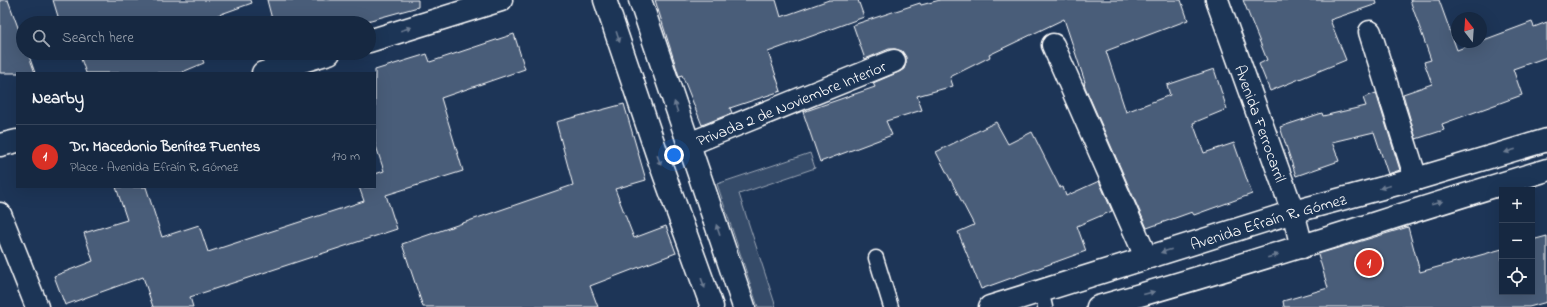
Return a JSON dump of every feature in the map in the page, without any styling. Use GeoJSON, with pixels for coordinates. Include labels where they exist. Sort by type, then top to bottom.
{"type":"FeatureCollection","features":[{"type":"Feature","properties":{"kind":"street"},"geometry":{"type":"LineString","coordinates":[[376,39],[501,0]]}},
{"type":"Feature","properties":{"kind":"street"},"geometry":{"type":"LineString","coordinates":[[605,0],[658,157],[712,307]]}},
{"type":"Feature","properties":{"kind":"street"},"geometry":{"type":"LineString","coordinates":[[640,0],[744,307]]}},
{"type":"Feature","properties":{"kind":"street","name":"Avenida Ferrocarril"},"geometry":{"type":"LineString","coordinates":[[1217,0],[1293,212],[1302,247]]}},
{"type":"Feature","properties":{"kind":"street"},"geometry":{"type":"LineString","coordinates":[[1370,32],[1416,179]]}},
{"type":"Feature","properties":{"kind":"street"},"geometry":{"type":"LineString","coordinates":[[1053,45],[1146,257]]}},
{"type":"Feature","properties":{"kind":"street"},"geometry":{"type":"LineString","coordinates":[[267,72],[306,60]]}},
{"type":"Feature","properties":{"kind":"street","name":"Privada 2 de Noviembre Interior"},"geometry":{"type":"LineString","coordinates":[[689,144],[894,61]]}},
{"type":"Feature","properties":{"kind":"street","name":"Avenida Efraín R. Gómez"},"geometry":{"type":"LineString","coordinates":[[990,307],[1043,299],[1146,257],[1293,212],[1416,179],[1547,140]]}},
{"type":"Feature","properties":{"kind":"street"},"geometry":{"type":"LineString","coordinates":[[0,145],[16,141]]}},
{"type":"Feature","properties":{"kind":"street","name":"Avenida Efraín R. Gómez"},"geometry":{"type":"LineString","coordinates":[[1098,307],[1302,247],[1430,205],[1547,170]]}},
{"type":"Feature","properties":{"kind":"street"},"geometry":{"type":"LineString","coordinates":[[0,214],[37,307]]}},
{"type":"Feature","properties":{"kind":"lane"},"geometry":{"type":"LineString","coordinates":[[876,258],[891,307]]}},
{"type":"Feature","properties":{"kind":"shaded area"},"geometry":{"type":"Polygon","coordinates":[[[810,153],[815,168],[739,194],[776,307],[758,307],[717,184],[810,153]]]}},
{"type":"Feature","properties":{"kind":"building"},"geometry":{"type":"Polygon","coordinates":[[[0,0],[8,0],[16,22],[16,60],[30,60],[35,72],[0,73],[0,0]]]}},
{"type":"Feature","properties":{"kind":"building"},"geometry":{"type":"Polygon","coordinates":[[[53,0],[251,0],[252,3],[216,16],[58,16],[53,0]]]}},
{"type":"Feature","properties":{"kind":"building"},"geometry":{"type":"Polygon","coordinates":[[[267,0],[418,0],[418,7],[376,19],[376,16],[271,16],[267,0]]]}},
{"type":"Feature","properties":{"kind":"building"},"geometry":{"type":"Polygon","coordinates":[[[655,0],[776,0],[781,17],[829,0],[858,0],[864,17],[768,52],[781,91],[730,108],[732,113],[702,125],[682,75],[679,76],[655,0]]]}},
{"type":"Feature","properties":{"kind":"building"},"geometry":{"type":"Polygon","coordinates":[[[940,0],[1181,0],[1188,20],[1106,51],[1126,112],[1170,95],[1167,85],[1214,69],[1227,109],[1193,123],[1204,153],[1234,143],[1252,194],[1194,215],[1192,212],[1147,228],[1085,87],[1085,82],[1064,19],[989,55],[990,57],[950,77],[953,86],[917,96],[922,110],[886,121],[892,135],[820,162],[803,112],[875,87],[873,83],[904,69],[906,63],[906,57],[902,51],[895,49],[889,49],[865,59],[853,25],[920,3],[921,5],[940,0]]]}},
{"type":"Feature","properties":{"kind":"building"},"geometry":{"type":"Polygon","coordinates":[[[1243,0],[1376,0],[1377,4],[1330,20],[1346,60],[1270,91],[1259,64],[1267,60],[1243,0]]]}},
{"type":"Feature","properties":{"kind":"building"},"geometry":{"type":"Polygon","coordinates":[[[1410,0],[1439,0],[1451,33],[1451,48],[1456,48],[1457,50],[1462,48],[1487,48],[1487,39],[1532,22],[1534,27],[1547,22],[1547,57],[1513,69],[1522,95],[1442,124],[1444,130],[1416,139],[1403,94],[1432,84],[1424,62],[1431,60],[1410,0]]]}},
{"type":"Feature","properties":{"kind":"building"},"geometry":{"type":"Polygon","coordinates":[[[514,34],[525,69],[441,98],[463,171],[386,195],[397,229],[190,297],[193,307],[153,307],[143,277],[65,305],[54,276],[93,261],[84,233],[127,220],[116,188],[146,188],[162,237],[199,225],[208,252],[364,201],[359,188],[376,188],[376,174],[384,171],[376,146],[375,70],[427,54],[430,62],[514,34]]]}},
{"type":"Feature","properties":{"kind":"building"},"geometry":{"type":"Polygon","coordinates":[[[81,60],[203,60],[204,63],[182,72],[86,72],[81,60]]]}},
{"type":"Feature","properties":{"kind":"building"},"geometry":{"type":"Polygon","coordinates":[[[1376,93],[1400,170],[1388,174],[1374,132],[1332,142],[1339,161],[1296,176],[1280,127],[1322,113],[1323,116],[1366,106],[1363,98],[1376,93]]]}},
{"type":"Feature","properties":{"kind":"building"},"geometry":{"type":"Polygon","coordinates":[[[624,104],[646,180],[615,189],[634,238],[666,226],[676,253],[590,286],[598,307],[423,307],[402,244],[573,185],[556,122],[624,104]]]}},
{"type":"Feature","properties":{"kind":"building"},"geometry":{"type":"Polygon","coordinates":[[[996,122],[1008,144],[1032,132],[1060,188],[1063,187],[1066,196],[1099,181],[1112,211],[1077,226],[1086,251],[981,289],[958,232],[974,225],[936,152],[996,122]]]}},
{"type":"Feature","properties":{"kind":"building"},"geometry":{"type":"Polygon","coordinates":[[[1408,227],[1420,272],[1499,250],[1499,295],[1535,295],[1535,239],[1547,236],[1547,302],[1529,307],[1284,307],[1283,301],[1328,288],[1318,254],[1408,227]]]}},
{"type":"Feature","properties":{"kind":"place","name":"Dr. Macedonio Benítez Fuentes"},"geometry":{"type":"Point","coordinates":[1369,263]}}]}
